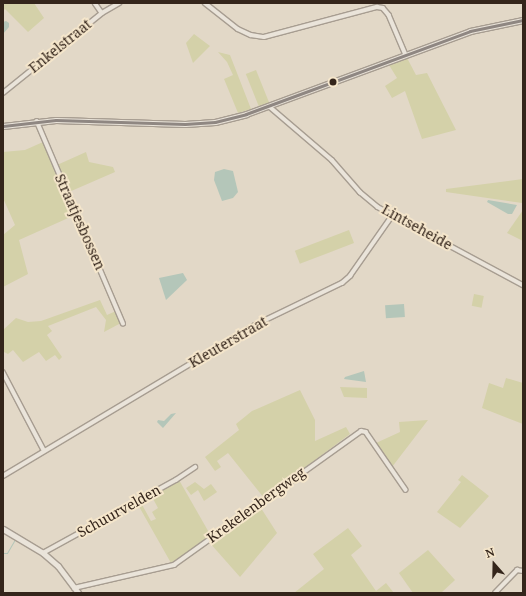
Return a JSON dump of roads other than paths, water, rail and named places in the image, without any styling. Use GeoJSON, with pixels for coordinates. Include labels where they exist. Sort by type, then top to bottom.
{"type":"FeatureCollection","features":[{"type":"Feature","properties":{"kind":"street"},"geometry":{"type":"LineString","coordinates":[[95,3],[102,13]]}},
{"type":"Feature","properties":{"kind":"street","name":"Enkelstraat"},"geometry":{"type":"LineString","coordinates":[[3,93],[102,13],[119,3]]}},
{"type":"Feature","properties":{"kind":"street"},"geometry":{"type":"LineString","coordinates":[[205,3],[238,29],[251,35],[264,37],[377,7],[383,8],[389,15],[406,55]]}},
{"type":"Feature","properties":{"kind":"street"},"geometry":{"type":"LineString","coordinates":[[3,126],[38,121],[74,120],[196,124],[230,119],[269,106],[470,31],[523,20]]}},
{"type":"Feature","properties":{"kind":"street","name":"Lintseheide"},"geometry":{"type":"LineString","coordinates":[[269,106],[332,160],[360,192],[392,216],[523,285]]}},
{"type":"Feature","properties":{"kind":"street","name":"Straatjesbossen"},"geometry":{"type":"LineString","coordinates":[[38,121],[124,323]]}},
{"type":"Feature","properties":{"kind":"street","name":"Kleuterstraat"},"geometry":{"type":"LineString","coordinates":[[3,476],[44,450],[89,426],[256,325],[342,283],[350,276],[392,216]]}},
{"type":"Feature","properties":{"kind":"street"},"geometry":{"type":"LineString","coordinates":[[3,372],[44,450]]}},
{"type":"Feature","properties":{"kind":"street","name":"Krekelenbergweg"},"geometry":{"type":"LineString","coordinates":[[76,591],[174,565],[361,431],[366,432],[406,490]]}},
{"type":"Feature","properties":{"kind":"street","name":"Schuurvelden"},"geometry":{"type":"LineString","coordinates":[[43,553],[176,480],[195,467]]}},
{"type":"Feature","properties":{"kind":"street"},"geometry":{"type":"LineString","coordinates":[[3,528],[43,553],[58,566],[76,591]]}},
{"type":"Feature","properties":{"kind":"street"},"geometry":{"type":"LineString","coordinates":[[495,593],[517,570],[523,571]]}},
{"type":"Feature","properties":{"kind":"waterway"},"geometry":{"type":"LineString","coordinates":[[3,553],[7,553],[15,539]]}}]}
